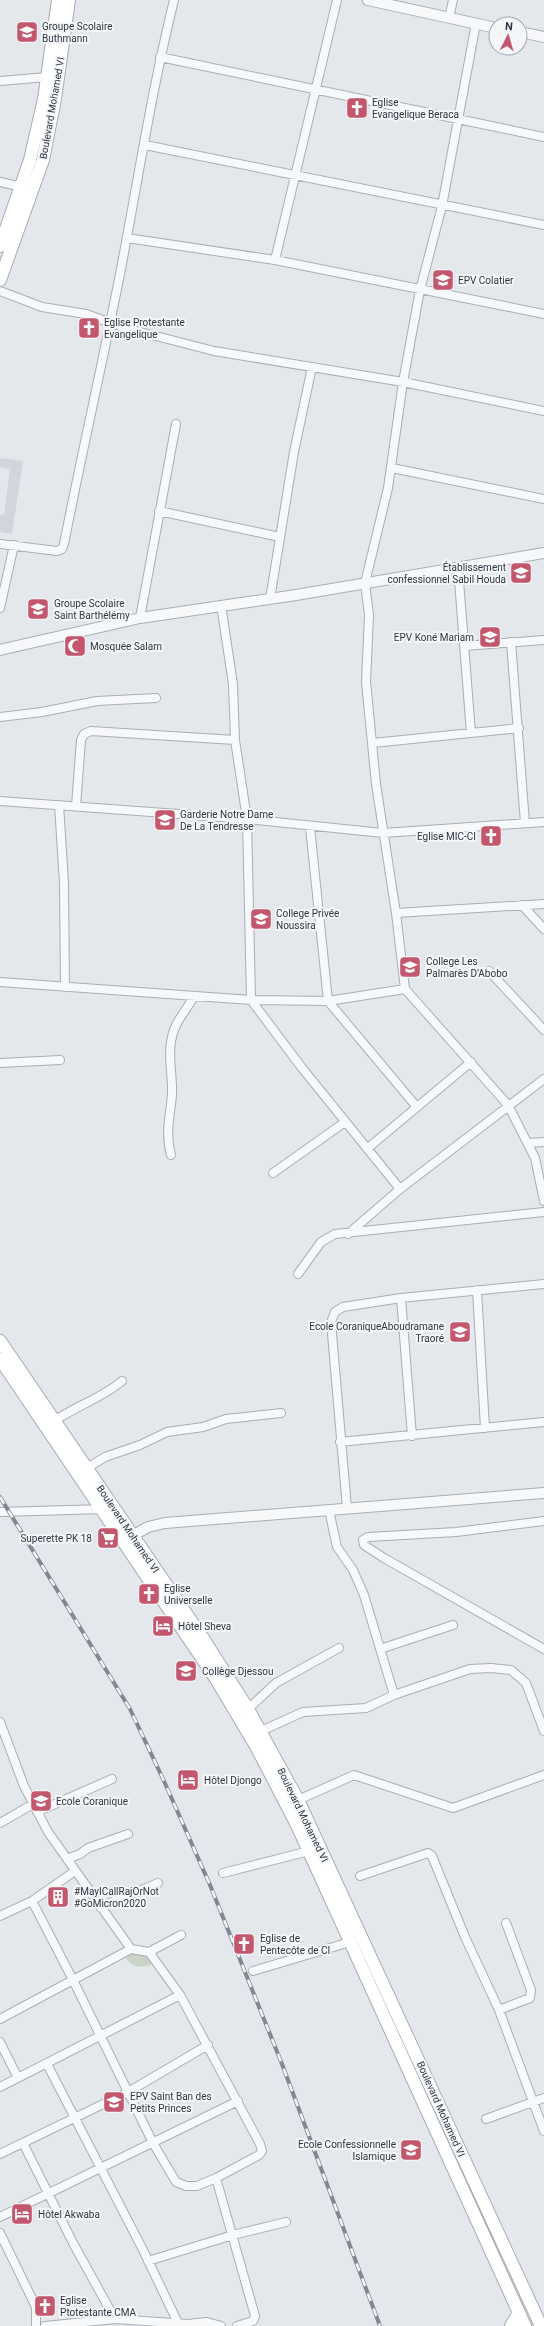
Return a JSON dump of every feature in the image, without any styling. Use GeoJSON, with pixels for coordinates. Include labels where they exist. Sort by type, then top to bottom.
{"type":"FeatureCollection","features":[{"type":"Feature","properties":{"kind":"main road","name":"Boulevard Mohamed VI"},"geometry":{"type":"LineString","coordinates":[[0,246],[22,187],[30,160],[47,77],[58,0]]}},
{"type":"Feature","properties":{"kind":"main road","name":"Boulevard Mohamed VI"},"geometry":{"type":"LineString","coordinates":[[0,280],[43,160],[55,98],[69,0]]}},
{"type":"Feature","properties":{"kind":"main road","name":"Boulevard Mohamed VI"},"geometry":{"type":"LineString","coordinates":[[0,1341],[54,1422],[87,1468],[108,1508]]}},
{"type":"Feature","properties":{"kind":"main road","name":"Boulevard Mohamed VI"},"geometry":{"type":"LineString","coordinates":[[0,1359],[128,1538],[243,1724],[286,1801],[525,2326]]}},
{"type":"Feature","properties":{"kind":"main road","name":"Boulevard Mohamed VI"},"geometry":{"type":"LineString","coordinates":[[128,1538],[188,1616],[248,1709],[298,1800],[541,2326]]}},
{"type":"Feature","properties":{"kind":"main road"},"geometry":{"type":"LineString","coordinates":[[531,2307],[544,2308]]}},
{"type":"Feature","properties":{"kind":"main road"},"geometry":{"type":"LineString","coordinates":[[511,2326],[519,2312]]}},
{"type":"Feature","properties":{"kind":"street"},"geometry":{"type":"LineString","coordinates":[[0,544],[57,551],[62,549],[64,544],[85,435],[127,238],[160,57],[174,0]]}},
{"type":"Feature","properties":{"kind":"street"},"geometry":{"type":"LineString","coordinates":[[275,260],[337,0]]}},
{"type":"Feature","properties":{"kind":"street"},"geometry":{"type":"LineString","coordinates":[[368,0],[488,26]]}},
{"type":"Feature","properties":{"kind":"street"},"geometry":{"type":"LineString","coordinates":[[449,18],[453,0]]}},
{"type":"Feature","properties":{"kind":"street"},"geometry":{"type":"LineString","coordinates":[[476,24],[442,206],[420,290],[403,382],[392,468],[365,583],[369,615],[366,682],[383,833],[396,912],[405,989],[508,1105],[528,1143],[539,1170],[544,1201]]}},
{"type":"Feature","properties":{"kind":"street"},"geometry":{"type":"LineString","coordinates":[[528,34],[544,37]]}},
{"type":"Feature","properties":{"kind":"street"},"geometry":{"type":"LineString","coordinates":[[160,57],[458,120],[544,136]]}},
{"type":"Feature","properties":{"kind":"street"},"geometry":{"type":"LineString","coordinates":[[0,81],[47,77]]}},
{"type":"Feature","properties":{"kind":"street"},"geometry":{"type":"LineString","coordinates":[[145,145],[442,206],[544,225]]}},
{"type":"Feature","properties":{"kind":"street"},"geometry":{"type":"LineString","coordinates":[[0,182],[22,187]]}},
{"type":"Feature","properties":{"kind":"street"},"geometry":{"type":"LineString","coordinates":[[127,238],[275,260],[544,314]]}},
{"type":"Feature","properties":{"kind":"street"},"geometry":{"type":"LineString","coordinates":[[0,291],[42,307],[86,314],[110,323],[200,348],[403,382],[544,411]]}},
{"type":"Feature","properties":{"kind":"street"},"geometry":{"type":"LineString","coordinates":[[270,599],[280,536],[312,367]]}},
{"type":"Feature","properties":{"kind":"street"},"geometry":{"type":"LineString","coordinates":[[140,618],[176,424]]}},
{"type":"Feature","properties":{"kind":"street"},"geometry":{"type":"LineString","coordinates":[[392,468],[544,499]]}},
{"type":"Feature","properties":{"kind":"street"},"geometry":{"type":"LineString","coordinates":[[159,511],[280,536]]}},
{"type":"Feature","properties":{"kind":"street"},"geometry":{"type":"LineString","coordinates":[[0,608],[14,545]]}},
{"type":"Feature","properties":{"kind":"street"},"geometry":{"type":"LineString","coordinates":[[0,650],[140,618],[270,599],[544,553]]}},
{"type":"Feature","properties":{"kind":"street"},"geometry":{"type":"LineString","coordinates":[[458,568],[471,733]]}},
{"type":"Feature","properties":{"kind":"street"},"geometry":{"type":"LineString","coordinates":[[221,605],[233,684],[235,740],[246,819],[251,1000],[345,1122],[368,1148],[400,1189]]}},
{"type":"Feature","properties":{"kind":"street"},"geometry":{"type":"LineString","coordinates":[[465,646],[544,640]]}},
{"type":"Feature","properties":{"kind":"street"},"geometry":{"type":"LineString","coordinates":[[511,642],[519,728],[525,823]]}},
{"type":"Feature","properties":{"kind":"street"},"geometry":{"type":"LineString","coordinates":[[0,717],[42,712],[97,701],[156,698]]}},
{"type":"Feature","properties":{"kind":"street"},"geometry":{"type":"LineString","coordinates":[[373,743],[519,728]]}},
{"type":"Feature","properties":{"kind":"street"},"geometry":{"type":"LineString","coordinates":[[76,806],[81,740],[84,734],[91,731],[235,740]]}},
{"type":"Feature","properties":{"kind":"street"},"geometry":{"type":"LineString","coordinates":[[0,801],[246,819],[310,827],[383,833],[544,822]]}},
{"type":"Feature","properties":{"kind":"street"},"geometry":{"type":"LineString","coordinates":[[59,805],[64,883],[65,987]]}},
{"type":"Feature","properties":{"kind":"street"},"geometry":{"type":"LineString","coordinates":[[310,827],[328,1001],[416,1106]]}},
{"type":"Feature","properties":{"kind":"street"},"geometry":{"type":"LineString","coordinates":[[396,912],[544,904]]}},
{"type":"Feature","properties":{"kind":"street"},"geometry":{"type":"LineString","coordinates":[[522,905],[544,929]]}},
{"type":"Feature","properties":{"kind":"street"},"geometry":{"type":"LineString","coordinates":[[489,971],[544,1030]]}},
{"type":"Feature","properties":{"kind":"street"},"geometry":{"type":"LineString","coordinates":[[0,982],[251,1000],[328,1001],[405,989]]}},
{"type":"Feature","properties":{"kind":"street"},"geometry":{"type":"LineString","coordinates":[[171,1155],[167,1125],[172,1095],[169,1072],[171,1040],[176,1025],[187,1011],[194,996]]}},
{"type":"Feature","properties":{"kind":"street"},"geometry":{"type":"LineString","coordinates":[[0,1062],[60,1060]]}},
{"type":"Feature","properties":{"kind":"street"},"geometry":{"type":"LineString","coordinates":[[368,1148],[416,1106],[471,1062]]}},
{"type":"Feature","properties":{"kind":"street"},"geometry":{"type":"LineString","coordinates":[[348,1234],[400,1189],[544,1078]]}},
{"type":"Feature","properties":{"kind":"street"},"geometry":{"type":"LineString","coordinates":[[274,1174],[345,1122]]}},
{"type":"Feature","properties":{"kind":"street"},"geometry":{"type":"LineString","coordinates":[[528,1143],[544,1142]]}},
{"type":"Feature","properties":{"kind":"street"},"geometry":{"type":"LineString","coordinates":[[298,1274],[321,1242],[335,1234],[348,1234],[544,1212]]}},
{"type":"Feature","properties":{"kind":"street"},"geometry":{"type":"LineString","coordinates":[[347,1508],[340,1442],[331,1322],[335,1312],[343,1307],[401,1298],[544,1284]]}},
{"type":"Feature","properties":{"kind":"street"},"geometry":{"type":"LineString","coordinates":[[477,1290],[485,1428]]}},
{"type":"Feature","properties":{"kind":"street"},"geometry":{"type":"LineString","coordinates":[[401,1298],[412,1436]]}},
{"type":"Feature","properties":{"kind":"street"},"geometry":{"type":"LineString","coordinates":[[54,1422],[70,1410],[108,1392],[122,1381]]}},
{"type":"Feature","properties":{"kind":"street"},"geometry":{"type":"LineString","coordinates":[[87,1468],[105,1457],[134,1447],[167,1432],[202,1427],[226,1419],[281,1413]]}},
{"type":"Feature","properties":{"kind":"street"},"geometry":{"type":"LineString","coordinates":[[340,1442],[544,1422]]}},
{"type":"Feature","properties":{"kind":"street"},"geometry":{"type":"LineString","coordinates":[[128,1538],[148,1527],[165,1523],[544,1493]]}},
{"type":"Feature","properties":{"kind":"street"},"geometry":{"type":"LineString","coordinates":[[0,1512],[108,1508]]}},
{"type":"Feature","properties":{"kind":"street"},"geometry":{"type":"LineString","coordinates":[[329,1510],[337,1547],[353,1570],[364,1595],[394,1695]]}},
{"type":"Feature","properties":{"kind":"street"},"geometry":{"type":"LineString","coordinates":[[544,1522],[456,1532],[368,1537],[363,1540],[364,1545],[384,1558],[544,1649]]}},
{"type":"Feature","properties":{"kind":"street"},"geometry":{"type":"LineString","coordinates":[[380,1649],[453,1625]]}},
{"type":"Feature","properties":{"kind":"street"},"geometry":{"type":"LineString","coordinates":[[248,1709],[268,1689],[279,1681],[339,1648]]}},
{"type":"Feature","properties":{"kind":"street"},"geometry":{"type":"LineString","coordinates":[[261,1731],[303,1712],[366,1708],[394,1695],[470,1669],[491,1668],[511,1670],[526,1683],[544,1731]]}},
{"type":"Feature","properties":{"kind":"street"},"geometry":{"type":"LineString","coordinates":[[0,1722],[8,1746],[35,1808],[75,1871],[130,1950]]}},
{"type":"Feature","properties":{"kind":"street"},"geometry":{"type":"LineString","coordinates":[[0,1750],[8,1746]]}},
{"type":"Feature","properties":{"kind":"street"},"geometry":{"type":"LineString","coordinates":[[298,1800],[354,1775],[453,1808],[544,1775]]}},
{"type":"Feature","properties":{"kind":"street"},"geometry":{"type":"LineString","coordinates":[[0,1823],[112,1779]]}},
{"type":"Feature","properties":{"kind":"street"},"geometry":{"type":"LineString","coordinates":[[67,1859],[80,1854],[88,1848],[128,1834]]}},
{"type":"Feature","properties":{"kind":"street"},"geometry":{"type":"LineString","coordinates":[[223,1873],[309,1851]]}},
{"type":"Feature","properties":{"kind":"street"},"geometry":{"type":"LineString","coordinates":[[360,1876],[430,1854],[464,1937],[499,2010],[544,2131]]}},
{"type":"Feature","properties":{"kind":"street"},"geometry":{"type":"LineString","coordinates":[[0,1916],[32,1901],[75,1871]]}},
{"type":"Feature","properties":{"kind":"street"},"geometry":{"type":"LineString","coordinates":[[100,1906],[158,1883]]}},
{"type":"Feature","properties":{"kind":"street"},"geometry":{"type":"LineString","coordinates":[[32,1901],[73,1980],[153,2143],[176,2182],[180,2185],[197,2186],[259,2156],[262,2151],[238,2101],[208,2045],[180,1996],[149,1952]]}},
{"type":"Feature","properties":{"kind":"street"},"geometry":{"type":"LineString","coordinates":[[499,2010],[530,1998],[531,1990],[506,1923]]}},
{"type":"Feature","properties":{"kind":"street"},"geometry":{"type":"LineString","coordinates":[[0,2019],[130,1950],[149,1952],[180,1935]]}},
{"type":"Feature","properties":{"kind":"street"},"geometry":{"type":"LineString","coordinates":[[253,1971],[350,1942]]}},
{"type":"Feature","properties":{"kind":"street"},"geometry":{"type":"LineString","coordinates":[[0,2087],[180,1996]]}},
{"type":"Feature","properties":{"kind":"street"},"geometry":{"type":"LineString","coordinates":[[0,2042],[18,2078]]}},
{"type":"Feature","properties":{"kind":"street"},"geometry":{"type":"LineString","coordinates":[[0,2154],[128,2092],[208,2045]]}},
{"type":"Feature","properties":{"kind":"street"},"geometry":{"type":"LineString","coordinates":[[47,2064],[73,2118],[148,2261],[178,2323]]}},
{"type":"Feature","properties":{"kind":"street"},"geometry":{"type":"LineString","coordinates":[[486,2119],[544,2098]]}},
{"type":"Feature","properties":{"kind":"street"},"geometry":{"type":"LineString","coordinates":[[0,2217],[48,2195],[238,2101]]}},
{"type":"Feature","properties":{"kind":"street"},"geometry":{"type":"LineString","coordinates":[[23,2142],[48,2195],[115,2319]]}},
{"type":"Feature","properties":{"kind":"street"},"geometry":{"type":"LineString","coordinates":[[216,2178],[255,2316],[253,2321],[236,2326]]}},
{"type":"Feature","properties":{"kind":"street"},"geometry":{"type":"LineString","coordinates":[[148,2261],[233,2235],[286,2222]]}},
{"type":"Feature","properties":{"kind":"street"},"geometry":{"type":"LineString","coordinates":[[0,2233],[36,2307],[36,2326]]}},
{"type":"Feature","properties":{"kind":"street"},"geometry":{"type":"LineString","coordinates":[[45,2326],[115,2319],[188,2324],[207,2322],[221,2326]]}},
{"type":"Feature","properties":{"kind":"shaded area"},"geometry":{"type":"Polygon","coordinates":[[[0,458],[23,461],[12,534],[0,532],[0,515],[4,515],[10,469],[0,467],[0,458]]]}},
{"type":"Feature","properties":{"kind":"green space"},"geometry":{"type":"Polygon","coordinates":[[[131,1952],[148,1956],[154,1964],[140,1967],[134,1965],[124,1956],[131,1952]]]}},
{"type":"Feature","properties":{"kind":"railway"},"geometry":{"type":"LineString","coordinates":[[0,1497],[130,1709],[164,1781],[210,1885],[282,2064],[380,2326]]}},
{"type":"Feature","properties":{"kind":"place","name":"Groupe Scolaire Buthmann"},"geometry":{"type":"Point","coordinates":[27,32]}},
{"type":"Feature","properties":{"kind":"place","name":"Eglise Evangelique Beraca"},"geometry":{"type":"Point","coordinates":[357,108]}},
{"type":"Feature","properties":{"kind":"place","name":"EPV Colatier"},"geometry":{"type":"Point","coordinates":[443,280]}},
{"type":"Feature","properties":{"kind":"place","name":"Eglise Protestante Evangelique"},"geometry":{"type":"Point","coordinates":[89,328]}},
{"type":"Feature","properties":{"kind":"place","name":"Établissement confessionnel Sabil Houda"},"geometry":{"type":"Point","coordinates":[521,573]}},
{"type":"Feature","properties":{"kind":"place","name":"Groupe Scolaire Saint Barthélémy"},"geometry":{"type":"Point","coordinates":[38,609]}},
{"type":"Feature","properties":{"kind":"place","name":"EPV Koné Mariam"},"geometry":{"type":"Point","coordinates":[490,637]}},
{"type":"Feature","properties":{"kind":"place","name":"Mosquée Salam"},"geometry":{"type":"Point","coordinates":[75,646]}},
{"type":"Feature","properties":{"kind":"place","name":"Garderie Notre Dame De La Tendresse"},"geometry":{"type":"Point","coordinates":[165,820]}},
{"type":"Feature","properties":{"kind":"place","name":"Eglise MIC-CI"},"geometry":{"type":"Point","coordinates":[491,836]}},
{"type":"Feature","properties":{"kind":"place","name":"College Privée Noussira"},"geometry":{"type":"Point","coordinates":[261,919]}},
{"type":"Feature","properties":{"kind":"place","name":"College Les Palmarès D'Abobo"},"geometry":{"type":"Point","coordinates":[410,967]}},
{"type":"Feature","properties":{"kind":"place","name":"Ecole CoraniqueAboudramane Traoré"},"geometry":{"type":"Point","coordinates":[460,1332]}},
{"type":"Feature","properties":{"kind":"place","name":"Superette PK 18"},"geometry":{"type":"Point","coordinates":[108,1538]}},
{"type":"Feature","properties":{"kind":"place","name":"Eglise Universelle"},"geometry":{"type":"Point","coordinates":[149,1594]}},
{"type":"Feature","properties":{"kind":"place","name":"Hôtel Sheva"},"geometry":{"type":"Point","coordinates":[163,1626]}},
{"type":"Feature","properties":{"kind":"place","name":"Collège Djessou"},"geometry":{"type":"Point","coordinates":[186,1671]}},
{"type":"Feature","properties":{"kind":"place","name":"Hôtel Djongo"},"geometry":{"type":"Point","coordinates":[188,1780]}},
{"type":"Feature","properties":{"kind":"place","name":"Ecole Coranique"},"geometry":{"type":"Point","coordinates":[41,1801]}},
{"type":"Feature","properties":{"kind":"place","name":"#MayICallRajOrNot #GoMicron2020"},"geometry":{"type":"Point","coordinates":[58,1897]}},
{"type":"Feature","properties":{"kind":"place","name":"Eglise de Pentecôte de CI"},"geometry":{"type":"Point","coordinates":[244,1944]}},
{"type":"Feature","properties":{"kind":"place","name":"EPV Saint Ban des Petits Princes"},"geometry":{"type":"Point","coordinates":[114,2102]}},
{"type":"Feature","properties":{"kind":"place","name":"Ecole Confessionnelle Islamique"},"geometry":{"type":"Point","coordinates":[411,2150]}},
{"type":"Feature","properties":{"kind":"place","name":"Hôtel Akwaba"},"geometry":{"type":"Point","coordinates":[22,2214]}},
{"type":"Feature","properties":{"kind":"place","name":"Eglise Ptotestante CMA"},"geometry":{"type":"Point","coordinates":[45,2306]}}]}
